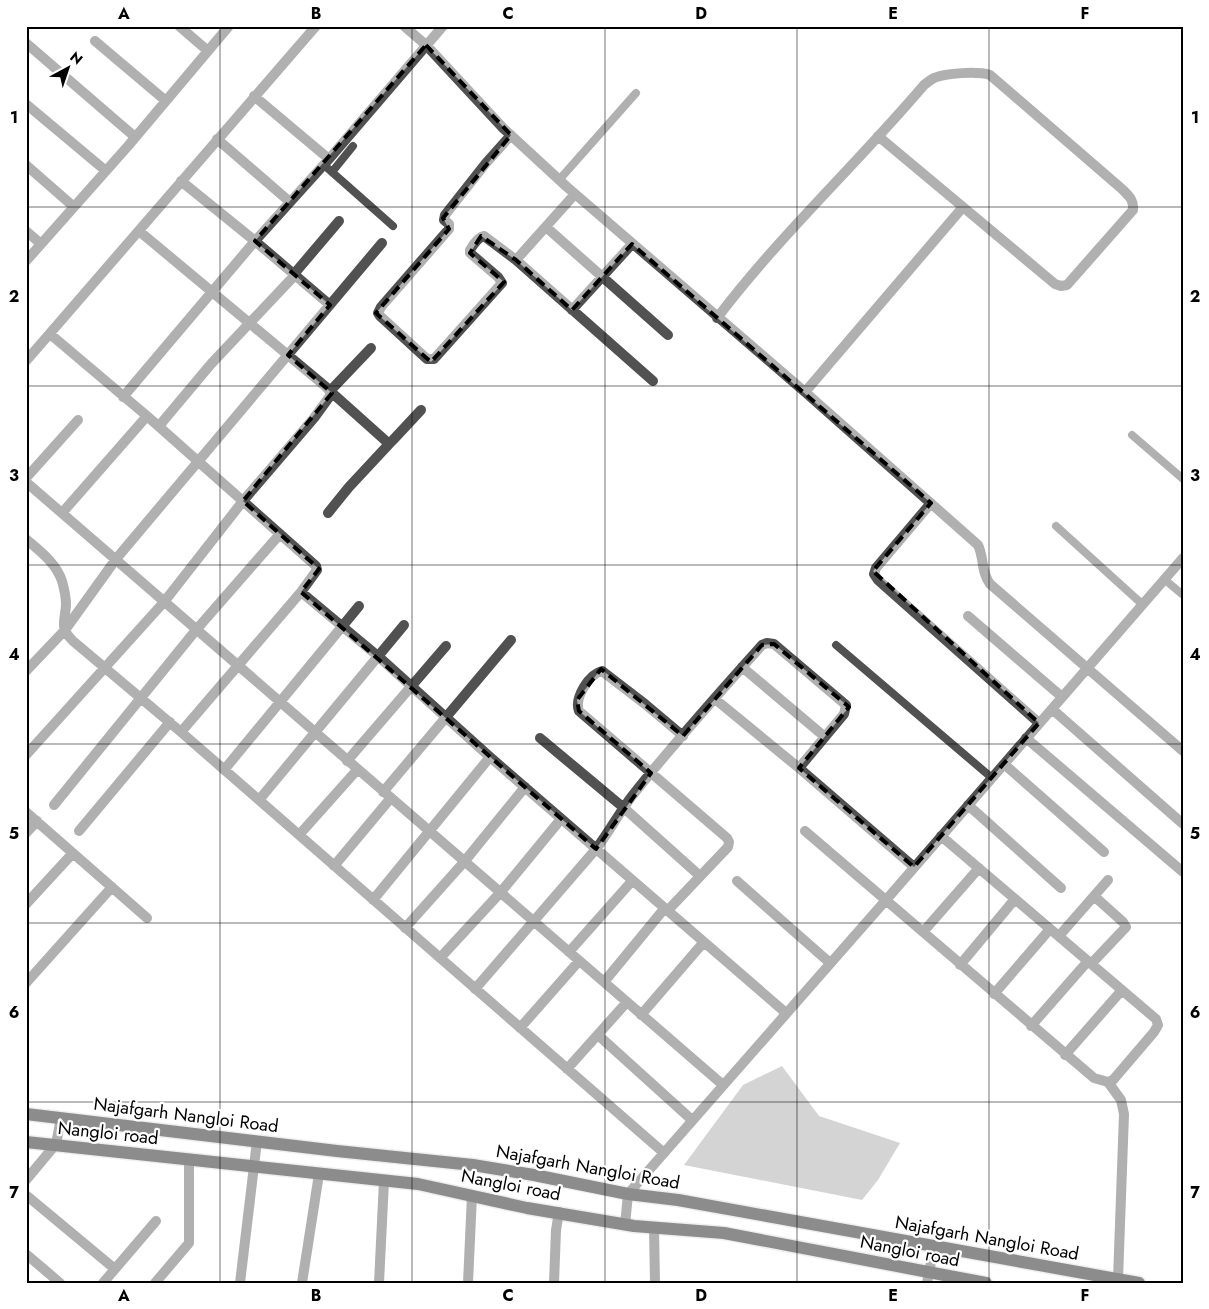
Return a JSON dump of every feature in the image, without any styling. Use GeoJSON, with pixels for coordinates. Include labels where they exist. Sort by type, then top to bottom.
{"type":"FeatureCollection","features":[{"type":"Feature","properties":{"kind":"main road","name":"Najafgarh Nangloi Road"},"geometry":{"type":"LineString","coordinates":[[26,1114],[474,1165],[628,1194],[678,1200],[1139,1283]]}},
{"type":"Feature","properties":{"kind":"main road","name":"Nangloi road"},"geometry":{"type":"LineString","coordinates":[[26,1142],[418,1184],[526,1208],[559,1212],[624,1225],[724,1233],[928,1278],[986,1283]]}},
{"type":"Feature","properties":{"kind":"street"},"geometry":{"type":"LineString","coordinates":[[179,26],[208,51]]}},
{"type":"Feature","properties":{"kind":"street"},"geometry":{"type":"LineString","coordinates":[[26,261],[106,171],[229,26]]}},
{"type":"Feature","properties":{"kind":"street"},"geometry":{"type":"LineString","coordinates":[[26,361],[316,26]]}},
{"type":"Feature","properties":{"kind":"street"},"geometry":{"type":"LineString","coordinates":[[404,26],[426,44],[511,136],[559,180],[805,392],[978,545],[981,551],[984,572],[990,584],[1183,751]]}},
{"type":"Feature","properties":{"kind":"street"},"geometry":{"type":"LineString","coordinates":[[123,397],[255,241],[290,202],[329,165],[426,44],[443,26]]}},
{"type":"Feature","properties":{"kind":"street"},"geometry":{"type":"LineString","coordinates":[[95,41],[166,101]]}},
{"type":"Feature","properties":{"kind":"street"},"geometry":{"type":"LineString","coordinates":[[26,44],[135,137]]}},
{"type":"Feature","properties":{"kind":"street"},"geometry":{"type":"LineString","coordinates":[[717,318],[731,299],[786,238],[878,136],[924,85],[934,78],[981,72],[990,75],[1122,189],[1134,203],[1133,210],[1067,284],[1061,286],[1055,284],[878,136]]}},
{"type":"Feature","properties":{"kind":"street"},"geometry":{"type":"LineString","coordinates":[[254,96],[329,165]]}},
{"type":"Feature","properties":{"kind":"street"},"geometry":{"type":"LineString","coordinates":[[26,104],[106,171]]}},
{"type":"Feature","properties":{"kind":"street"},"geometry":{"type":"LineString","coordinates":[[511,136],[445,215],[444,220],[449,224],[449,229],[381,307],[378,313],[420,353],[431,360],[434,359],[502,283],[501,280],[470,253],[476,241],[481,236],[484,236],[516,260],[653,381]]}},
{"type":"Feature","properties":{"kind":"street"},"geometry":{"type":"LineString","coordinates":[[217,139],[290,202]]}},
{"type":"Feature","properties":{"kind":"street"},"geometry":{"type":"LineString","coordinates":[[26,165],[74,207]]}},
{"type":"Feature","properties":{"kind":"street"},"geometry":{"type":"LineString","coordinates":[[181,181],[330,305]]}},
{"type":"Feature","properties":{"kind":"street"},"geometry":{"type":"LineString","coordinates":[[516,260],[575,194]]}},
{"type":"Feature","properties":{"kind":"street"},"geometry":{"type":"LineString","coordinates":[[805,392],[963,207]]}},
{"type":"Feature","properties":{"kind":"street"},"geometry":{"type":"LineString","coordinates":[[158,426],[211,364],[294,275],[340,221]]}},
{"type":"Feature","properties":{"kind":"street"},"geometry":{"type":"LineString","coordinates":[[546,227],[668,335]]}},
{"type":"Feature","properties":{"kind":"street"},"geometry":{"type":"LineString","coordinates":[[26,231],[41,244]]}},
{"type":"Feature","properties":{"kind":"street"},"geometry":{"type":"LineString","coordinates":[[139,231],[330,391],[384,440],[390,442]]}},
{"type":"Feature","properties":{"kind":"street"},"geometry":{"type":"LineString","coordinates":[[26,671],[65,630],[116,559],[382,243]]}},
{"type":"Feature","properties":{"kind":"street"},"geometry":{"type":"LineString","coordinates":[[572,310],[632,244]]}},
{"type":"Feature","properties":{"kind":"street"},"geometry":{"type":"LineString","coordinates":[[50,334],[198,460],[316,566],[318,570],[181,732]]}},
{"type":"Feature","properties":{"kind":"street"},"geometry":{"type":"LineString","coordinates":[[26,756],[164,602],[244,501],[319,412],[330,396],[330,391],[371,348]]}},
{"type":"Feature","properties":{"kind":"street"},"geometry":{"type":"LineString","coordinates":[[328,513],[349,487],[421,410]]}},
{"type":"Feature","properties":{"kind":"street"},"geometry":{"type":"LineString","coordinates":[[62,513],[147,416]]}},
{"type":"Feature","properties":{"kind":"street"},"geometry":{"type":"LineString","coordinates":[[78,420],[26,480],[357,770],[723,1085]]}},
{"type":"Feature","properties":{"kind":"street"},"geometry":{"type":"LineString","coordinates":[[931,503],[876,568],[874,574],[878,580],[938,634],[1040,723]]}},
{"type":"Feature","properties":{"kind":"street"},"geometry":{"type":"LineString","coordinates":[[54,805],[196,630],[280,534]]}},
{"type":"Feature","properties":{"kind":"street"},"geometry":{"type":"LineString","coordinates":[[26,539],[51,562],[62,580],[66,604],[63,624],[73,641],[140,699],[170,722],[664,1153]]}},
{"type":"Feature","properties":{"kind":"street"},"geometry":{"type":"LineString","coordinates":[[624,1225],[628,1194],[1183,558]]}},
{"type":"Feature","properties":{"kind":"street"},"geometry":{"type":"LineString","coordinates":[[301,592],[379,656],[490,757],[632,881],[668,908],[703,943],[786,1013]]}},
{"type":"Feature","properties":{"kind":"street"},"geometry":{"type":"LineString","coordinates":[[224,770],[359,606]]}},
{"type":"Feature","properties":{"kind":"street"},"geometry":{"type":"LineString","coordinates":[[968,616],[1062,697]]}},
{"type":"Feature","properties":{"kind":"street"},"geometry":{"type":"LineString","coordinates":[[259,800],[404,625]]}},
{"type":"Feature","properties":{"kind":"street"},"geometry":{"type":"LineString","coordinates":[[334,866],[447,717],[511,640]]}},
{"type":"Feature","properties":{"kind":"street"},"geometry":{"type":"LineString","coordinates":[[475,989],[596,849],[651,773],[742,667],[762,645],[767,643],[774,644],[846,705],[846,711],[799,768]]}},
{"type":"Feature","properties":{"kind":"street"},"geometry":{"type":"LineString","coordinates":[[347,761],[446,646]]}},
{"type":"Feature","properties":{"kind":"street"},"geometry":{"type":"LineString","coordinates":[[742,667],[825,737]]}},
{"type":"Feature","properties":{"kind":"street"},"geometry":{"type":"LineString","coordinates":[[604,982],[668,908],[728,847],[729,842],[727,838],[579,711],[577,700],[593,676],[597,672],[602,671],[683,736]]}},
{"type":"Feature","properties":{"kind":"street"},"geometry":{"type":"LineString","coordinates":[[715,699],[914,867]]}},
{"type":"Feature","properties":{"kind":"street"},"geometry":{"type":"LineString","coordinates":[[1052,709],[1183,824]]}},
{"type":"Feature","properties":{"kind":"street"},"geometry":{"type":"LineString","coordinates":[[79,831],[170,722]]}},
{"type":"Feature","properties":{"kind":"street"},"geometry":{"type":"LineString","coordinates":[[540,738],[624,808],[700,876]]}},
{"type":"Feature","properties":{"kind":"street"},"geometry":{"type":"LineString","coordinates":[[1026,738],[1183,872]]}},
{"type":"Feature","properties":{"kind":"street"},"geometry":{"type":"LineString","coordinates":[[373,900],[490,757]]}},
{"type":"Feature","properties":{"kind":"street"},"geometry":{"type":"LineString","coordinates":[[1004,764],[1104,852]]}},
{"type":"Feature","properties":{"kind":"street"},"geometry":{"type":"LineString","coordinates":[[299,835],[357,770]]}},
{"type":"Feature","properties":{"kind":"street"},"geometry":{"type":"LineString","coordinates":[[405,928],[464,862],[525,787]]}},
{"type":"Feature","properties":{"kind":"street"},"geometry":{"type":"LineString","coordinates":[[968,805],[1061,888]]}},
{"type":"Feature","properties":{"kind":"street"},"geometry":{"type":"LineString","coordinates":[[26,812],[147,918]]}},
{"type":"Feature","properties":{"kind":"street"},"geometry":{"type":"LineString","coordinates":[[440,958],[500,893],[561,819]]}},
{"type":"Feature","properties":{"kind":"street"},"geometry":{"type":"LineString","coordinates":[[26,833],[37,821]]}},
{"type":"Feature","properties":{"kind":"street"},"geometry":{"type":"LineString","coordinates":[[805,831],[1066,1055],[1094,1078],[1108,1082],[1121,1100],[1124,1114],[1118,1279]]}},
{"type":"Feature","properties":{"kind":"street"},"geometry":{"type":"LineString","coordinates":[[941,836],[1156,1019],[1158,1025],[1113,1080],[1108,1082]]}},
{"type":"Feature","properties":{"kind":"street"},"geometry":{"type":"LineString","coordinates":[[26,904],[73,853]]}},
{"type":"Feature","properties":{"kind":"street"},"geometry":{"type":"LineString","coordinates":[[923,932],[979,868]]}},
{"type":"Feature","properties":{"kind":"street"},"geometry":{"type":"LineString","coordinates":[[1059,936],[1108,880]]}},
{"type":"Feature","properties":{"kind":"street"},"geometry":{"type":"LineString","coordinates":[[569,952],[632,881]]}},
{"type":"Feature","properties":{"kind":"street"},"geometry":{"type":"LineString","coordinates":[[737,882],[830,963]]}},
{"type":"Feature","properties":{"kind":"street"},"geometry":{"type":"LineString","coordinates":[[26,983],[112,887]]}},
{"type":"Feature","properties":{"kind":"street"},"geometry":{"type":"LineString","coordinates":[[1032,1026],[1126,927],[1124,922],[1094,896]]}},
{"type":"Feature","properties":{"kind":"street"},"geometry":{"type":"LineString","coordinates":[[960,965],[1015,899]]}},
{"type":"Feature","properties":{"kind":"street"},"geometry":{"type":"LineString","coordinates":[[994,994],[1050,929]]}},
{"type":"Feature","properties":{"kind":"street"},"geometry":{"type":"LineString","coordinates":[[642,1015],[703,943]]}},
{"type":"Feature","properties":{"kind":"street"},"geometry":{"type":"LineString","coordinates":[[520,1028],[579,961]]}},
{"type":"Feature","properties":{"kind":"street"},"geometry":{"type":"LineString","coordinates":[[1066,1055],[1122,990]]}},
{"type":"Feature","properties":{"kind":"street"},"geometry":{"type":"LineString","coordinates":[[567,1069],[627,1002]]}},
{"type":"Feature","properties":{"kind":"street"},"geometry":{"type":"LineString","coordinates":[[598,1035],[692,1120]]}},
{"type":"Feature","properties":{"kind":"street"},"geometry":{"type":"LineString","coordinates":[[26,1180],[56,1144],[61,1118]]}},
{"type":"Feature","properties":{"kind":"street"},"geometry":{"type":"LineString","coordinates":[[240,1283],[257,1141]]}},
{"type":"Feature","properties":{"kind":"street"},"geometry":{"type":"LineString","coordinates":[[155,1283],[189,1243],[188,1159]]}},
{"type":"Feature","properties":{"kind":"street"},"geometry":{"type":"LineString","coordinates":[[302,1283],[319,1174]]}},
{"type":"Feature","properties":{"kind":"street"},"geometry":{"type":"LineString","coordinates":[[379,1283],[384,1181]]}},
{"type":"Feature","properties":{"kind":"street"},"geometry":{"type":"LineString","coordinates":[[26,1195],[115,1269]]}},
{"type":"Feature","properties":{"kind":"street"},"geometry":{"type":"LineString","coordinates":[[468,1283],[472,1195]]}},
{"type":"Feature","properties":{"kind":"street"},"geometry":{"type":"LineString","coordinates":[[554,1283],[556,1230],[559,1212]]}},
{"type":"Feature","properties":{"kind":"street"},"geometry":{"type":"LineString","coordinates":[[103,1283],[156,1221]]}},
{"type":"Feature","properties":{"kind":"street"},"geometry":{"type":"LineString","coordinates":[[654,1228],[655,1283]]}},
{"type":"Feature","properties":{"kind":"street"},"geometry":{"type":"LineString","coordinates":[[928,1278],[934,1247]]}},
{"type":"Feature","properties":{"kind":"street"},"geometry":{"type":"LineString","coordinates":[[26,1254],[60,1283]]}},
{"type":"Feature","properties":{"kind":"lane"},"geometry":{"type":"LineString","coordinates":[[559,180],[636,93]]}},
{"type":"Feature","properties":{"kind":"lane"},"geometry":{"type":"LineString","coordinates":[[353,146],[329,165],[393,226]]}},
{"type":"Feature","properties":{"kind":"lane"},"geometry":{"type":"LineString","coordinates":[[1132,435],[1183,479]]}},
{"type":"Feature","properties":{"kind":"lane"},"geometry":{"type":"LineString","coordinates":[[1056,526],[1142,604]]}},
{"type":"Feature","properties":{"kind":"lane"},"geometry":{"type":"LineString","coordinates":[[1164,578],[1183,595]]}},
{"type":"Feature","properties":{"kind":"lane"},"geometry":{"type":"LineString","coordinates":[[836,645],[992,778]]}},
{"type":"Feature","properties":{"kind":"highlighted area"},"geometry":{"type":"Polygon","coordinates":[[[426,45],[511,135],[443,218],[449,229],[376,313],[431,362],[504,282],[470,253],[481,236],[516,260],[572,310],[632,244],[931,503],[873,571],[1039,723],[914,867],[799,768],[849,707],[774,644],[762,645],[683,736],[601,669],[577,700],[579,711],[651,773],[596,849],[301,592],[319,569],[243,501],[332,393],[288,355],[330,305],[255,241],[426,45]]]}},
{"type":"Feature","properties":{"kind":"shaded area"},"geometry":{"type":"Polygon","coordinates":[[[782,1066],[819,1116],[900,1143],[878,1180],[862,1200],[684,1165],[743,1085],[782,1066]]]}}]}
